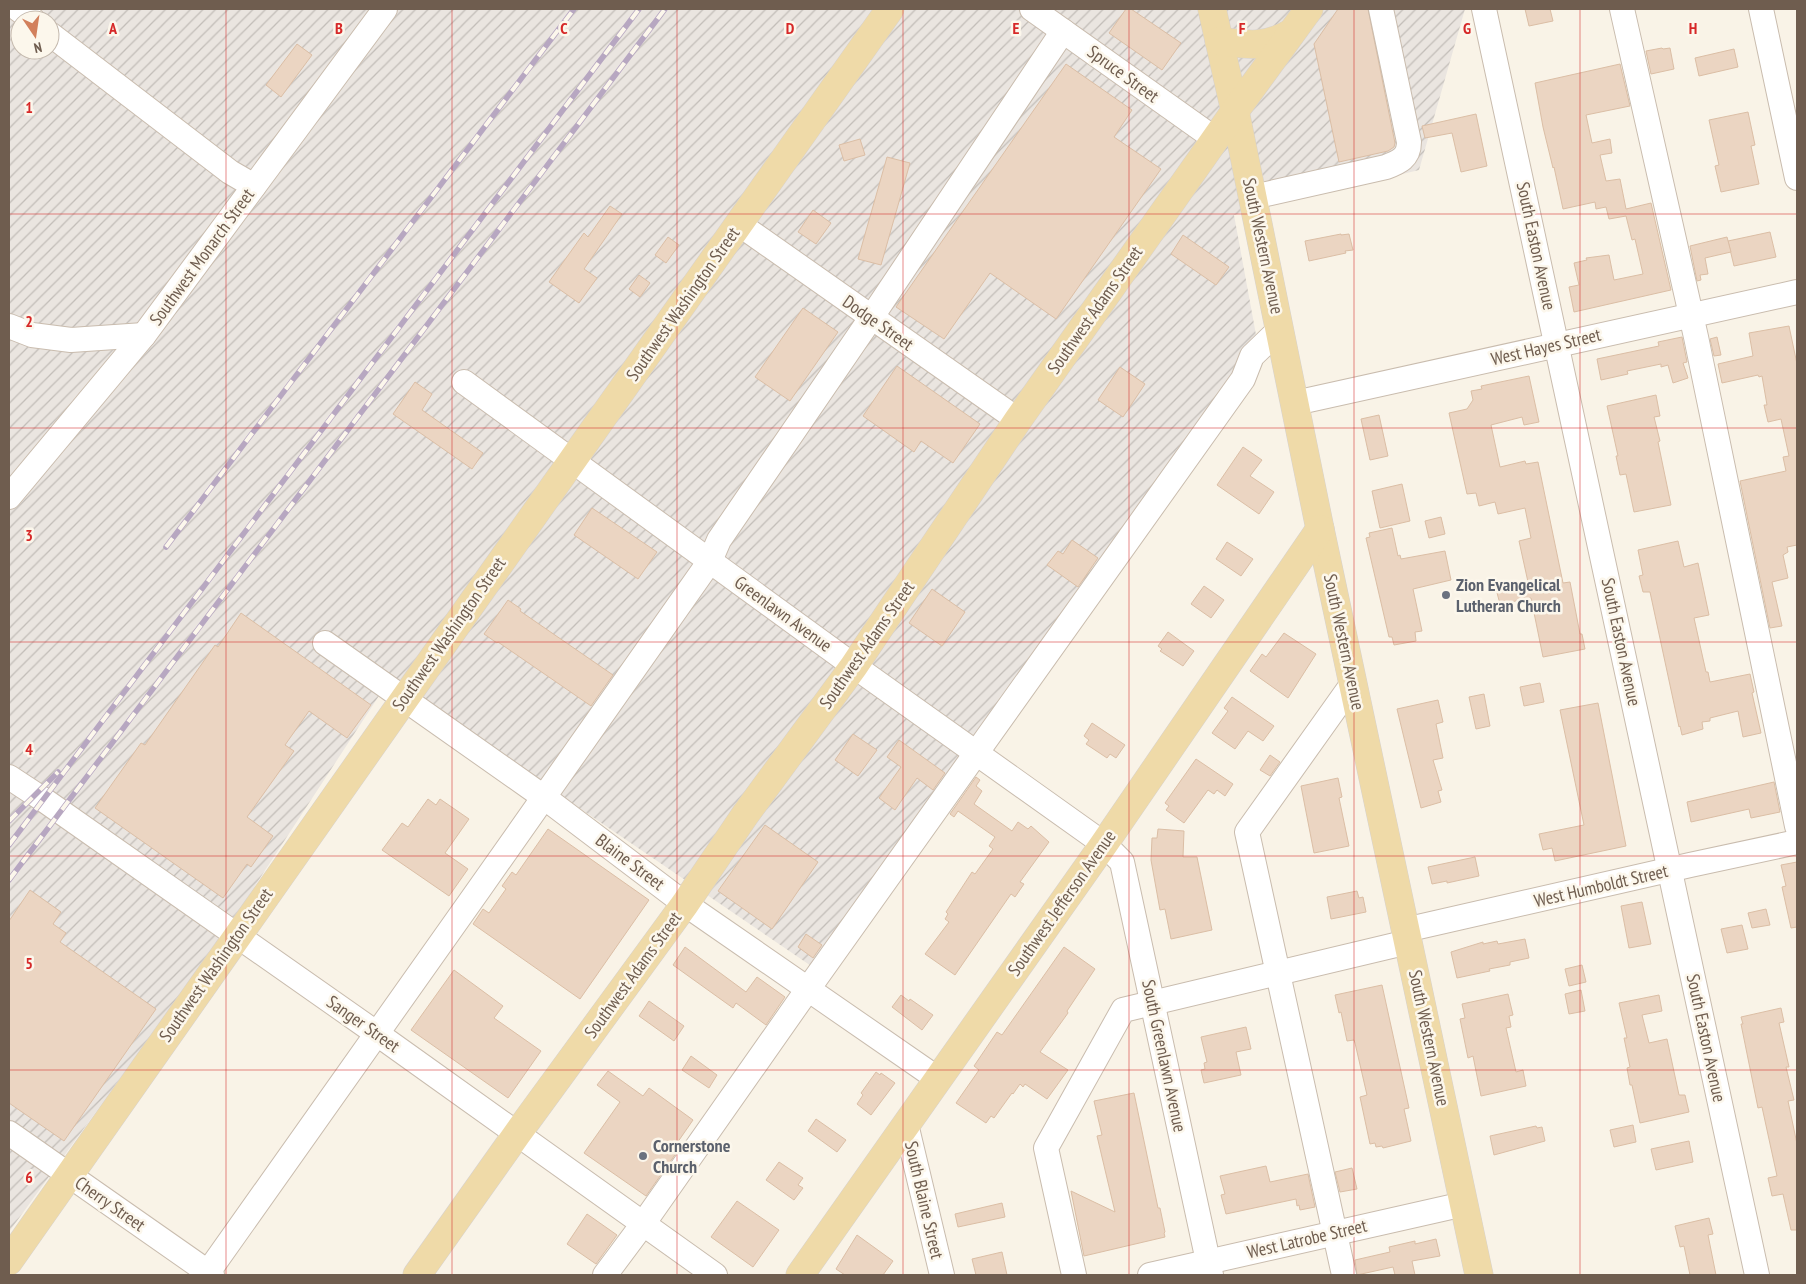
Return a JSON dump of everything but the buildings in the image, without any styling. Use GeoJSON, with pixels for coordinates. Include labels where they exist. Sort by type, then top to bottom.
{"type":"FeatureCollection","features":[{"type":"Feature","properties":{"kind":"main road","name":"Southwest Washington Street"},"geometry":{"type":"LineString","coordinates":[[9,1261],[890,9]]}},
{"type":"Feature","properties":{"kind":"main road","name":"South Western Avenue"},"geometry":{"type":"LineString","coordinates":[[1212,9],[1235,111],[1320,529],[1479,1275]]}},
{"type":"Feature","properties":{"kind":"main road","name":"Southwest Adams Street"},"geometry":{"type":"LineString","coordinates":[[417,1275],[516,1134],[685,904],[745,815],[854,666],[1018,420],[1308,9]]}},
{"type":"Feature","properties":{"kind":"main road"},"geometry":{"type":"LineString","coordinates":[[1219,41],[1252,45],[1267,44],[1291,33]]}},
{"type":"Feature","properties":{"kind":"main road","name":"Southwest Jefferson Avenue"},"geometry":{"type":"LineString","coordinates":[[800,1275],[1104,844],[1320,529]]}},
{"type":"Feature","properties":{"kind":"street","name":"Southwest Monarch Street"},"geometry":{"type":"LineString","coordinates":[[9,498],[144,335],[385,9]]}},
{"type":"Feature","properties":{"kind":"street","name":"Spruce Street"},"geometry":{"type":"LineString","coordinates":[[1032,9],[1215,139]]}},
{"type":"Feature","properties":{"kind":"street"},"geometry":{"type":"LineString","coordinates":[[1252,197],[1386,167],[1399,162],[1405,157],[1409,150],[1409,142],[1382,9]]}},
{"type":"Feature","properties":{"kind":"street","name":"South Easton Avenue"},"geometry":{"type":"LineString","coordinates":[[1484,9],[1757,1275]]}},
{"type":"Feature","properties":{"kind":"street"},"geometry":{"type":"LineString","coordinates":[[1622,9],[1690,316],[1797,826]]}},
{"type":"Feature","properties":{"kind":"street"},"geometry":{"type":"LineString","coordinates":[[1761,9],[1797,178]]}},
{"type":"Feature","properties":{"kind":"street"},"geometry":{"type":"LineString","coordinates":[[208,1274],[376,1032],[545,798],[710,561],[719,540],[1064,31]]}},
{"type":"Feature","properties":{"kind":"street"},"geometry":{"type":"LineString","coordinates":[[60,42],[230,172],[254,186]]}},
{"type":"Feature","properties":{"kind":"street","name":"Dodge Street"},"geometry":{"type":"LineString","coordinates":[[739,224],[1018,420]]}},
{"type":"Feature","properties":{"kind":"street","name":"West Hayes Street"},"geometry":{"type":"LineString","coordinates":[[1295,403],[1797,292]]}},
{"type":"Feature","properties":{"kind":"street"},"geometry":{"type":"LineString","coordinates":[[9,326],[32,335],[71,340],[144,335]]}},
{"type":"Feature","properties":{"kind":"street"},"geometry":{"type":"LineString","coordinates":[[605,1275],[1243,379],[1252,356],[1280,329]]}},
{"type":"Feature","properties":{"kind":"street","name":"Greenlawn Avenue"},"geometry":{"type":"LineString","coordinates":[[464,382],[854,666],[1104,844]]}},
{"type":"Feature","properties":{"kind":"street","name":"Blaine Street"},"geometry":{"type":"LineString","coordinates":[[324,643],[545,798],[685,904],[938,1079]]}},
{"type":"Feature","properties":{"kind":"street"},"geometry":{"type":"LineString","coordinates":[[1344,1275],[1247,832],[1353,683]]}},
{"type":"Feature","properties":{"kind":"street","name":"Sanger Street"},"geometry":{"type":"LineString","coordinates":[[9,777],[376,1032],[715,1275]]}},
{"type":"Feature","properties":{"kind":"street","name":"West Humboldt Street"},"geometry":{"type":"LineString","coordinates":[[1074,1275],[1046,1148],[1123,1010],[1278,973],[1406,936],[1669,871],[1797,842]]}},
{"type":"Feature","properties":{"kind":"street","name":"South Greenlawn Avenue"},"geometry":{"type":"LineString","coordinates":[[1104,844],[1122,862],[1210,1268]]}},
{"type":"Feature","properties":{"kind":"street","name":"South Blaine Street"},"geometry":{"type":"LineString","coordinates":[[906,1124],[942,1275]]}},
{"type":"Feature","properties":{"kind":"street","name":"Cherry Street"},"geometry":{"type":"LineString","coordinates":[[9,1133],[208,1274]]}},
{"type":"Feature","properties":{"kind":"street","name":"West Latrobe Street"},"geometry":{"type":"LineString","coordinates":[[1150,1275],[1210,1268],[1335,1233],[1464,1204]]}},
{"type":"Feature","properties":{"kind":"shaded area"},"geometry":{"type":"Polygon","coordinates":[[[9,9],[1465,9],[1419,170],[1234,215],[1261,362],[820,972],[390,679],[213,950],[9,1232],[9,9]]]}},
{"type":"Feature","properties":{"kind":"railway"},"geometry":{"type":"LineString","coordinates":[[166,547],[574,9]]}},
{"type":"Feature","properties":{"kind":"railway"},"geometry":{"type":"LineString","coordinates":[[9,845],[639,9]]}},
{"type":"Feature","properties":{"kind":"railway"},"geometry":{"type":"LineString","coordinates":[[9,880],[665,9]]}},
{"type":"Feature","properties":{"kind":"railway"},"geometry":{"type":"LineString","coordinates":[[9,821],[58,772]]}},
{"type":"Feature","properties":{"kind":"place","name":"Zion Evangelical Lutheran Church"},"geometry":{"type":"Point","coordinates":[1446,595]}},
{"type":"Feature","properties":{"kind":"place","name":"Cornerstone Church"},"geometry":{"type":"Point","coordinates":[643,1156]}}]}
